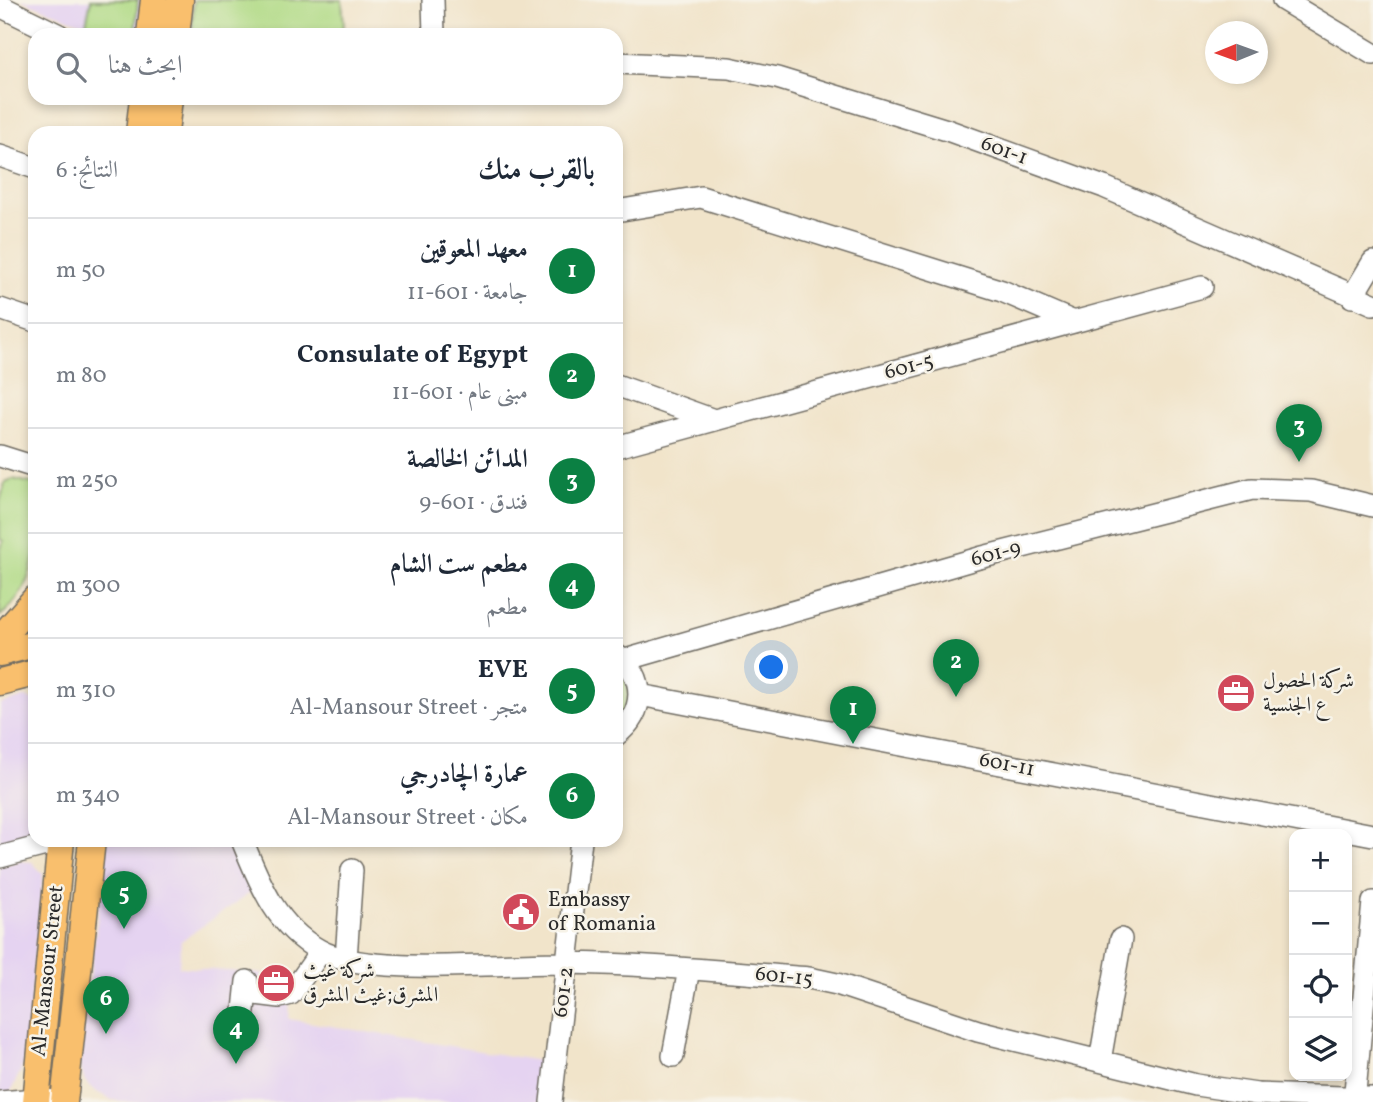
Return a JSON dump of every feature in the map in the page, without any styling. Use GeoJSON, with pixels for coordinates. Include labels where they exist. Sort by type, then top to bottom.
{"type":"FeatureCollection","features":[{"type":"Feature","properties":{"kind":"main road"},"geometry":{"type":"LineString","coordinates":[[151,28],[154,0]]}},
{"type":"Feature","properties":{"kind":"main road"},"geometry":{"type":"LineString","coordinates":[[177,28],[180,0]]}},
{"type":"Feature","properties":{"kind":"main road"},"geometry":{"type":"LineString","coordinates":[[140,126],[142,105]]}},
{"type":"Feature","properties":{"kind":"main road"},"geometry":{"type":"LineString","coordinates":[[167,126],[168,105]]}},
{"type":"Feature","properties":{"kind":"main road"},"geometry":{"type":"LineString","coordinates":[[0,639],[28,607]]}},
{"type":"Feature","properties":{"kind":"main road"},"geometry":{"type":"LineString","coordinates":[[0,653],[28,646]]}},
{"type":"Feature","properties":{"kind":"main road"},"geometry":{"type":"LineString","coordinates":[[0,684],[28,675]]}},
{"type":"Feature","properties":{"kind":"main road"},"geometry":{"type":"LineString","coordinates":[[0,684],[28,689]]}},
{"type":"Feature","properties":{"kind":"main road","name":"Al-Mansour Street"},"geometry":{"type":"LineString","coordinates":[[36,1101],[60,847]]}},
{"type":"Feature","properties":{"kind":"main road","name":"Al-Mansour Street"},"geometry":{"type":"LineString","coordinates":[[64,1102],[91,847]]}},
{"type":"Feature","properties":{"kind":"street"},"geometry":{"type":"LineString","coordinates":[[433,0],[434,28]]}},
{"type":"Feature","properties":{"kind":"street"},"geometry":{"type":"LineString","coordinates":[[1283,0],[1314,8],[1373,54]]}},
{"type":"Feature","properties":{"kind":"street"},"geometry":{"type":"LineString","coordinates":[[0,6],[45,28]]}},
{"type":"Feature","properties":{"kind":"street","name":"601-1"},"geometry":{"type":"LineString","coordinates":[[623,64],[729,68],[777,78],[947,130],[1104,187],[1373,304]]}},
{"type":"Feature","properties":{"kind":"street"},"geometry":{"type":"LineString","coordinates":[[0,156],[28,166]]}},
{"type":"Feature","properties":{"kind":"street"},"geometry":{"type":"LineString","coordinates":[[623,210],[701,197],[1002,291],[1074,322]]}},
{"type":"Feature","properties":{"kind":"street"},"geometry":{"type":"LineString","coordinates":[[1352,297],[1373,262]]}},
{"type":"Feature","properties":{"kind":"street","name":"601-5"},"geometry":{"type":"LineString","coordinates":[[623,445],[1202,287]]}},
{"type":"Feature","properties":{"kind":"street"},"geometry":{"type":"LineString","coordinates":[[0,309],[28,319]]}},
{"type":"Feature","properties":{"kind":"street"},"geometry":{"type":"LineString","coordinates":[[623,388],[714,420]]}},
{"type":"Feature","properties":{"kind":"street"},"geometry":{"type":"LineString","coordinates":[[1,460],[28,466]]}},
{"type":"Feature","properties":{"kind":"street","name":"601-9"},"geometry":{"type":"LineString","coordinates":[[623,657],[979,558],[1252,489],[1311,491],[1373,506]]}},
{"type":"Feature","properties":{"kind":"street"},"geometry":{"type":"LineString","coordinates":[[623,662],[638,682],[640,695],[633,718],[623,728]]}},
{"type":"Feature","properties":{"kind":"street","name":"601-11"},"geometry":{"type":"LineString","coordinates":[[640,695],[1373,835]]}},
{"type":"Feature","properties":{"kind":"street"},"geometry":{"type":"LineString","coordinates":[[0,857],[36,847]]}},
{"type":"Feature","properties":{"kind":"street","name":"601-15"},"geometry":{"type":"LineString","coordinates":[[245,847],[260,883],[280,918],[321,951],[363,964],[567,963],[809,978],[837,984],[978,1031],[1225,1091],[1361,1100]]}},
{"type":"Feature","properties":{"kind":"street","name":"601-2"},"geometry":{"type":"LineString","coordinates":[[551,1102],[580,847]]}},
{"type":"Feature","properties":{"kind":"street"},"geometry":{"type":"LineString","coordinates":[[346,959],[352,870]]}},
{"type":"Feature","properties":{"kind":"street"},"geometry":{"type":"LineString","coordinates":[[1361,1100],[1373,902]]}},
{"type":"Feature","properties":{"kind":"street"},"geometry":{"type":"LineString","coordinates":[[1100,1061],[1121,939]]}},
{"type":"Feature","properties":{"kind":"street"},"geometry":{"type":"LineString","coordinates":[[242,1040],[247,987],[291,995],[321,951]]}},
{"type":"Feature","properties":{"kind":"street"},"geometry":{"type":"LineString","coordinates":[[673,1056],[689,969]]}},
{"type":"Feature","properties":{"kind":"street"},"geometry":{"type":"LineString","coordinates":[[0,1102],[64,1102]]}},
{"type":"Feature","properties":{"kind":"shaded area"},"geometry":{"type":"Polygon","coordinates":[[[21,0],[145,0],[141,28],[95,28],[21,0]]]}},
{"type":"Feature","properties":{"kind":"shaded area"},"geometry":{"type":"Polygon","coordinates":[[[28,698],[28,833],[0,843],[0,704],[28,698]]]}},
{"type":"Feature","properties":{"kind":"shaded area"},"geometry":{"type":"Polygon","coordinates":[[[106,847],[239,847],[257,888],[181,941],[179,967],[291,976],[289,1019],[551,1063],[546,1102],[129,1102],[112,1100],[95,1091],[85,1081],[79,1064],[106,847]]]}},
{"type":"Feature","properties":{"kind":"shaded area"},"geometry":{"type":"Polygon","coordinates":[[[20,861],[32,862],[43,874],[25,1062],[9,1095],[0,1097],[0,866],[20,861]]]}},
{"type":"Feature","properties":{"kind":"green space"},"geometry":{"type":"Polygon","coordinates":[[[91,0],[138,0],[136,28],[85,28],[91,0]]]}},
{"type":"Feature","properties":{"kind":"green space"},"geometry":{"type":"Polygon","coordinates":[[[194,0],[342,0],[342,28],[192,28],[194,0]]]}},
{"type":"Feature","properties":{"kind":"green space"},"geometry":{"type":"Polygon","coordinates":[[[13,479],[28,482],[28,577],[14,603],[0,616],[0,553],[3,541],[0,539],[0,502],[5,482],[13,479]]]}},
{"type":"Feature","properties":{"kind":"green space"},"geometry":{"type":"Polygon","coordinates":[[[623,672],[627,676],[631,701],[623,714],[623,672]]]}},
{"type":"Feature","properties":{"kind":"place","name":"المدائن الخالصة"},"geometry":{"type":"Point","coordinates":[1299,462]}},
{"type":"Feature","properties":{"kind":"place","name":"شركة الحصول ع الجنسية"},"geometry":{"type":"Point","coordinates":[1236,693]}},
{"type":"Feature","properties":{"kind":"place","name":"Consulate of Egypt"},"geometry":{"type":"Point","coordinates":[956,697]}},
{"type":"Feature","properties":{"kind":"place","name":"معهد المعوقين"},"geometry":{"type":"Point","coordinates":[853,744]}},
{"type":"Feature","properties":{"kind":"place","name":"Embassy of Romania"},"geometry":{"type":"Point","coordinates":[521,912]}},
{"type":"Feature","properties":{"kind":"place","name":"EVE"},"geometry":{"type":"Point","coordinates":[124,929]}},
{"type":"Feature","properties":{"kind":"place","name":"شركة غيث المشرق;غيث المشرق"},"geometry":{"type":"Point","coordinates":[276,983]}},
{"type":"Feature","properties":{"kind":"place","name":"عمارة الچادرجي"},"geometry":{"type":"Point","coordinates":[106,1034]}},
{"type":"Feature","properties":{"kind":"place","name":"مطعم ست الشام"},"geometry":{"type":"Point","coordinates":[236,1064]}}]}
